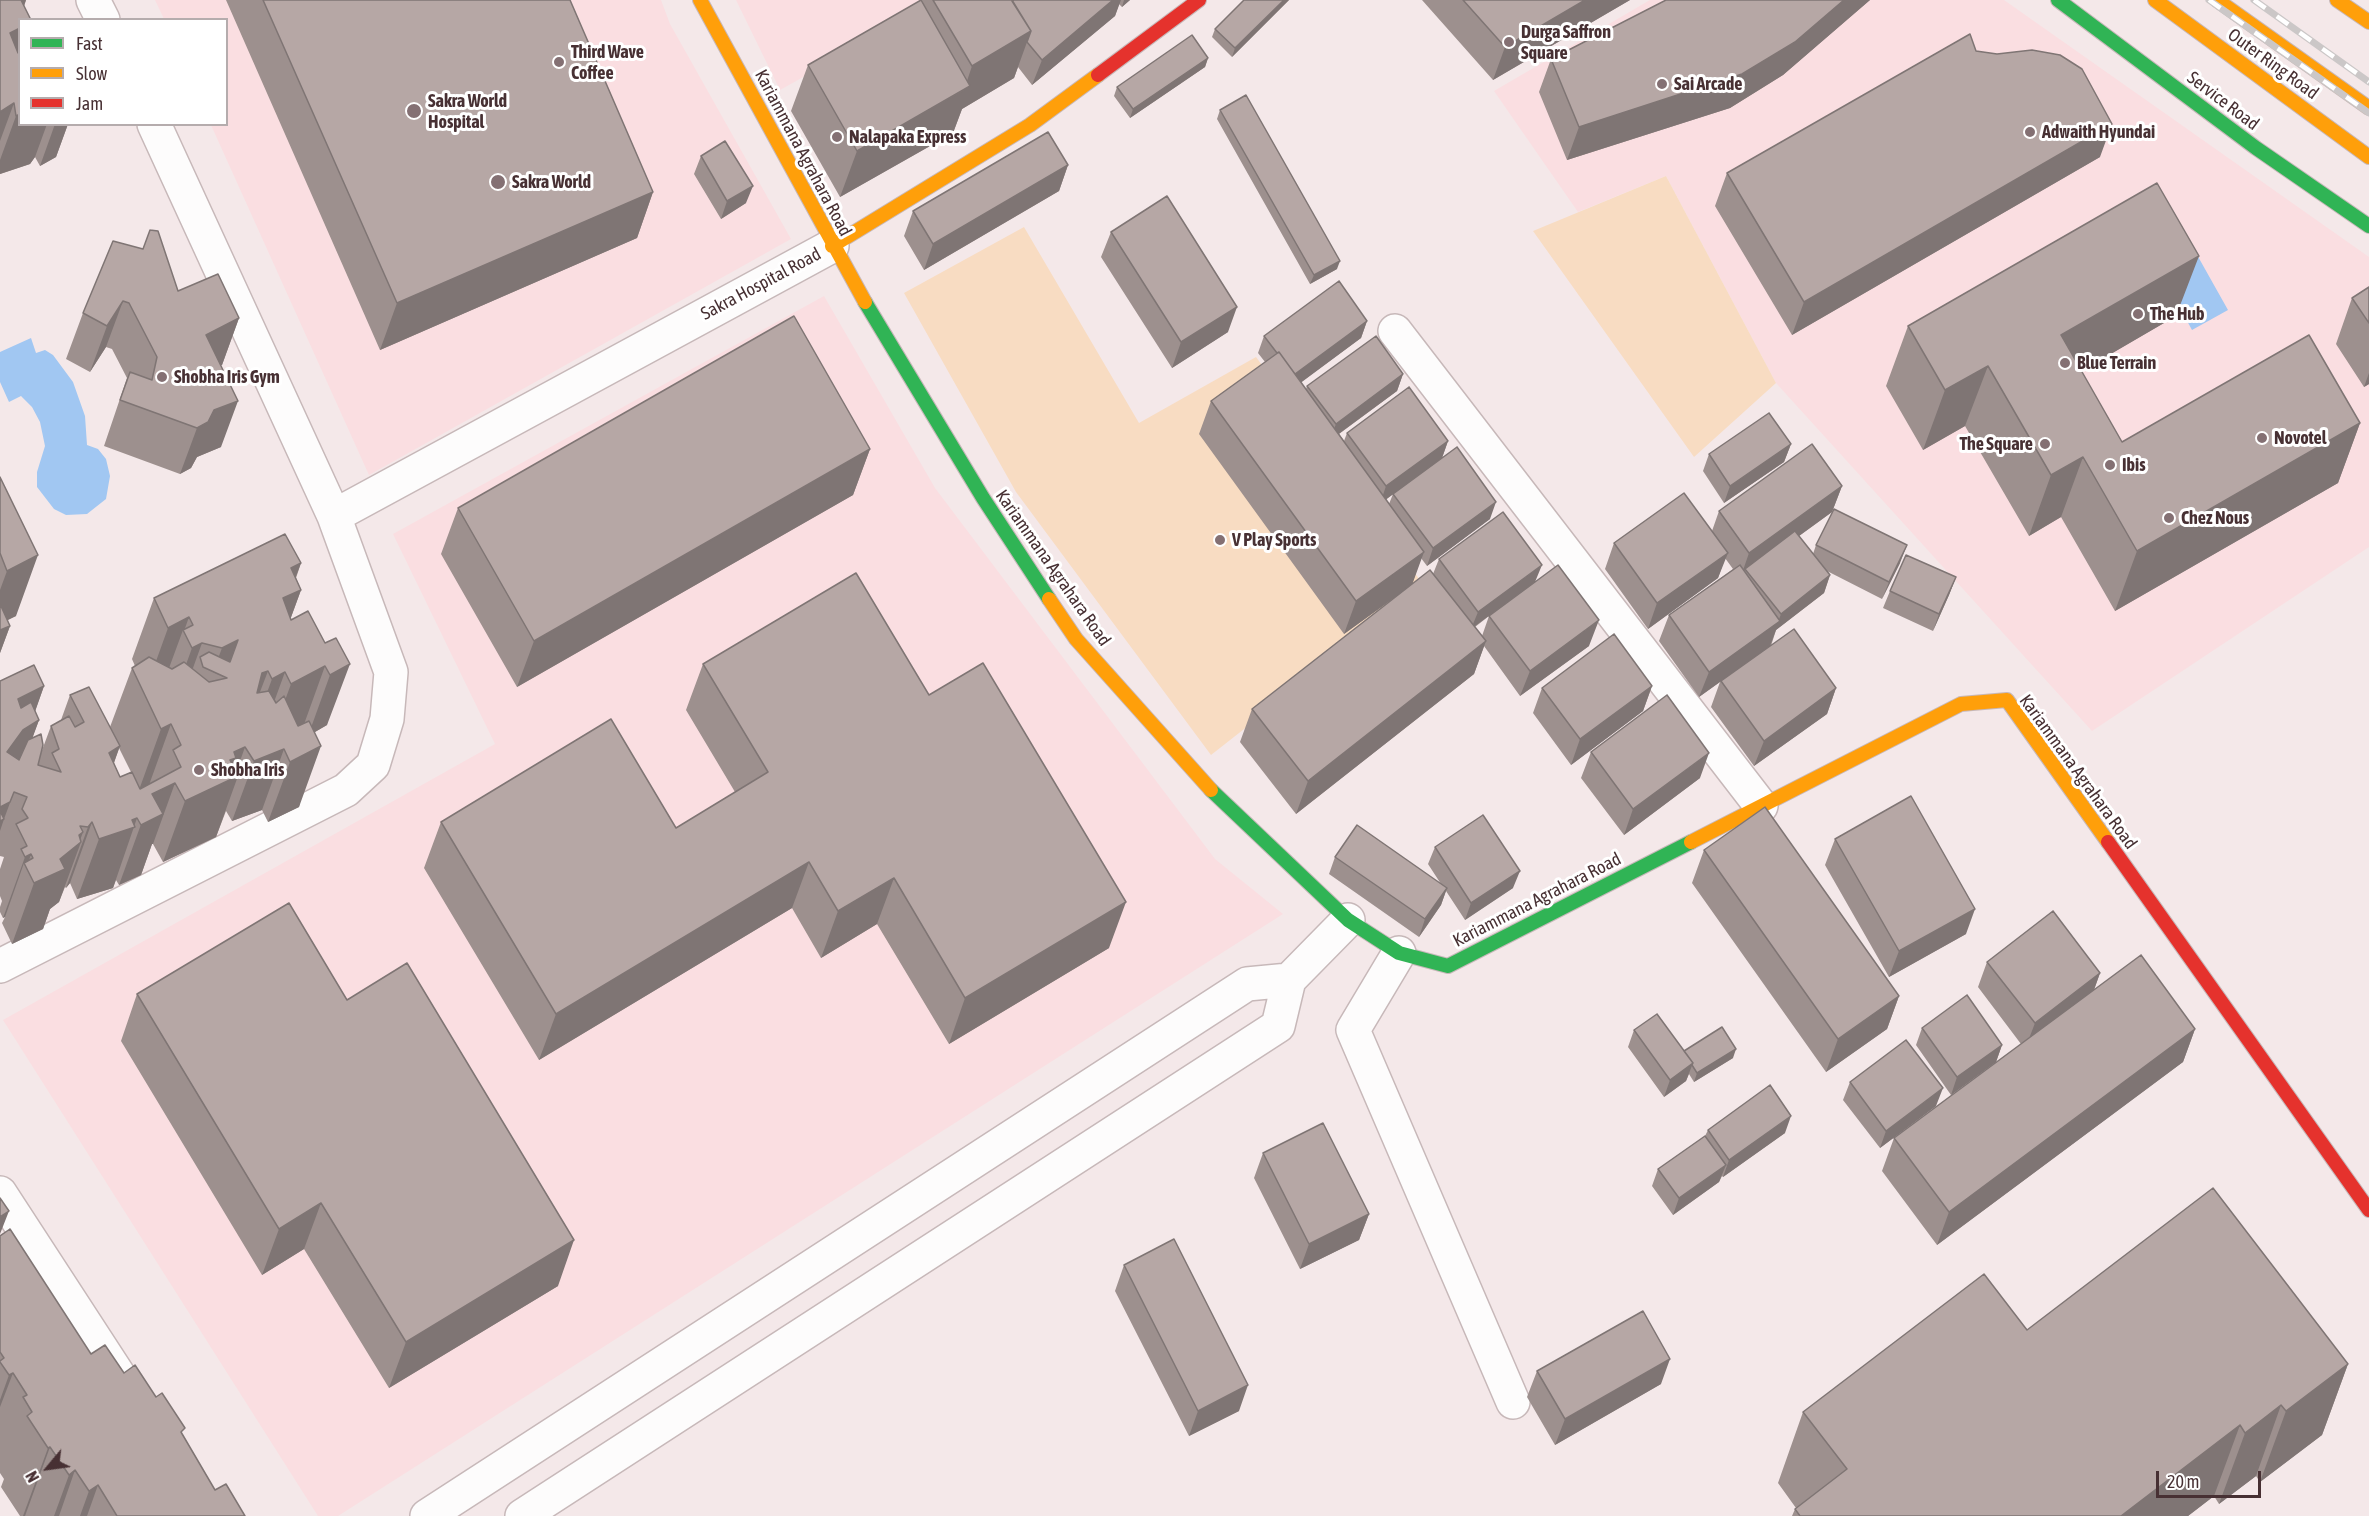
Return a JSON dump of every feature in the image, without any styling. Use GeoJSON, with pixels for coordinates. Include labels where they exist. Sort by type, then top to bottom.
{"type":"FeatureCollection","features":[{"type":"Feature","properties":{"kind":"main road","name":"Kariammana Agrahara Road"},"geometry":{"type":"LineString","coordinates":[[700,0],[832,246],[983,498],[1076,639],[1224,805],[1348,920],[1399,953],[1448,966],[1961,704],[2007,700],[2369,1210]]}},
{"type":"Feature","properties":{"kind":"main road","name":"Sakra Hospital Road"},"geometry":{"type":"LineString","coordinates":[[832,246],[1036,121],[1199,0]]}},
{"type":"Feature","properties":{"kind":"main road","name":"Service Road"},"geometry":{"type":"LineString","coordinates":[[2058,0],[2256,148],[2369,226]]}},
{"type":"Feature","properties":{"kind":"main road","name":"Outer Ring Road"},"geometry":{"type":"LineString","coordinates":[[2155,0],[2369,157]]}},
{"type":"Feature","properties":{"kind":"main road"},"geometry":{"type":"LineString","coordinates":[[2217,0],[2369,108]]}},
{"type":"Feature","properties":{"kind":"main road"},"geometry":{"type":"LineString","coordinates":[[2337,0],[2369,22]]}},
{"type":"Feature","properties":{"kind":"street"},"geometry":{"type":"LineString","coordinates":[[93,0],[102,18]]}},
{"type":"Feature","properties":{"kind":"street"},"geometry":{"type":"LineString","coordinates":[[0,966],[346,790],[373,765],[387,719],[390,672],[334,516],[155,126]]}},
{"type":"Feature","properties":{"kind":"street","name":"Sakra Hospital Road"},"geometry":{"type":"LineString","coordinates":[[334,516],[832,246]]}},
{"type":"Feature","properties":{"kind":"street"},"geometry":{"type":"LineString","coordinates":[[1395,332],[1761,806]]}},
{"type":"Feature","properties":{"kind":"street"},"geometry":{"type":"LineString","coordinates":[[522,1516],[1278,1026],[1289,980],[1348,920]]}},
{"type":"Feature","properties":{"kind":"street"},"geometry":{"type":"LineString","coordinates":[[1399,953],[1353,1030],[1513,1402]]}},
{"type":"Feature","properties":{"kind":"street"},"geometry":{"type":"LineString","coordinates":[[427,1516],[1247,984],[1289,980]]}},
{"type":"Feature","properties":{"kind":"street"},"geometry":{"type":"LineString","coordinates":[[0,1193],[106,1359],[139,1405]]}},
{"type":"Feature","properties":{"kind":"shaded area","name":"Sakra World"},"geometry":{"type":"Polygon","coordinates":[[[155,0],[661,0],[670,24],[791,239],[369,475],[211,126],[228,126],[228,18],[164,18],[155,0]]]}},
{"type":"Feature","properties":{"kind":"shaded area"},"geometry":{"type":"Polygon","coordinates":[[[736,0],[941,0],[780,90],[736,0]]]}},
{"type":"Feature","properties":{"kind":"shaded area"},"geometry":{"type":"Polygon","coordinates":[[[1650,0],[2004,0],[2369,257],[2369,547],[2092,731],[1776,383],[1666,176],[1578,212],[1494,91],[1650,0]]]}},
{"type":"Feature","properties":{"kind":"shaded area"},"geometry":{"type":"Polygon","coordinates":[[[1666,176],[1776,383],[1694,457],[1533,231],[1666,176]]]}},
{"type":"Feature","properties":{"kind":"shaded area","name":"V Play Sports"},"geometry":{"type":"Polygon","coordinates":[[[1024,227],[1139,423],[1256,357],[1425,587],[1211,755],[1016,492],[904,293],[1024,227]]]}},
{"type":"Feature","properties":{"kind":"shaded area"},"geometry":{"type":"Polygon","coordinates":[[[824,296],[935,488],[1215,859],[1283,914],[338,1516],[318,1516],[3,1020],[495,744],[393,534],[824,296]]]}},
{"type":"Feature","properties":{"kind":"water"},"geometry":{"type":"Polygon","coordinates":[[[2187,237],[2228,310],[2192,330],[2152,257],[2187,237]]]}},
{"type":"Feature","properties":{"kind":"water"},"geometry":{"type":"Polygon","coordinates":[[[31,338],[36,353],[45,350],[53,355],[73,382],[85,416],[87,445],[98,449],[106,459],[110,476],[106,499],[87,514],[66,515],[54,509],[37,487],[37,472],[45,446],[40,422],[32,407],[21,396],[9,402],[0,382],[0,352],[31,338]]]}},
{"type":"Feature","properties":{"kind":"building"},"geometry":{"type":"Polygon","coordinates":[[[0,0],[21,0],[30,18],[18,18],[18,29],[10,33],[18,53],[18,115],[16,116],[14,103],[0,112],[0,0]]]}},
{"type":"Feature","properties":{"kind":"building"},"geometry":{"type":"Polygon","coordinates":[[[263,0],[570,0],[653,192],[397,303],[263,0]]]}},
{"type":"Feature","properties":{"kind":"building"},"geometry":{"type":"Polygon","coordinates":[[[921,0],[970,86],[857,151],[808,65],[921,0]]]}},
{"type":"Feature","properties":{"kind":"building"},"geometry":{"type":"Polygon","coordinates":[[[933,0],[1012,0],[1031,31],[972,66],[933,0]]]}},
{"type":"Feature","properties":{"kind":"building"},"geometry":{"type":"Polygon","coordinates":[[[1113,0],[1042,60],[1027,42],[1031,31],[1012,1],[1113,0]]]}},
{"type":"Feature","properties":{"kind":"building"},"geometry":{"type":"Polygon","coordinates":[[[1244,0],[1284,0],[1235,48],[1215,29],[1244,0]]]}},
{"type":"Feature","properties":{"kind":"building"},"geometry":{"type":"Polygon","coordinates":[[[1463,0],[1585,0],[1505,47],[1463,0]]]}},
{"type":"Feature","properties":{"kind":"building","name":"Sai Arcade"},"geometry":{"type":"Polygon","coordinates":[[[1666,0],[1844,0],[1795,42],[1742,74],[1579,127],[1551,59],[1666,0]]]}},
{"type":"Feature","properties":{"kind":"building"},"geometry":{"type":"Polygon","coordinates":[[[1970,34],[1976,51],[1997,54],[2032,50],[2060,55],[2082,69],[2112,124],[1804,302],[1727,173],[1970,34]]]}},
{"type":"Feature","properties":{"kind":"building"},"geometry":{"type":"Polygon","coordinates":[[[1192,35],[1208,58],[1133,109],[1117,87],[1192,35]]]}},
{"type":"Feature","properties":{"kind":"building"},"geometry":{"type":"Polygon","coordinates":[[[1246,95],[1340,261],[1314,275],[1220,110],[1246,95]]]}},
{"type":"Feature","properties":{"kind":"building"},"geometry":{"type":"Polygon","coordinates":[[[1048,132],[1068,165],[933,244],[913,211],[1048,132]]]}},
{"type":"Feature","properties":{"kind":"building"},"geometry":{"type":"Polygon","coordinates":[[[725,141],[753,186],[727,201],[701,156],[725,141]]]}},
{"type":"Feature","properties":{"kind":"building"},"geometry":{"type":"Polygon","coordinates":[[[2157,183],[2199,256],[2061,335],[2122,442],[2309,335],[2360,423],[2137,551],[2083,457],[2051,475],[1988,366],[1945,390],[1908,326],[2157,183]]]}},
{"type":"Feature","properties":{"kind":"building"},"geometry":{"type":"Polygon","coordinates":[[[1167,196],[1237,307],[1181,342],[1111,232],[1167,196]]]}},
{"type":"Feature","properties":{"kind":"building"},"geometry":{"type":"Polygon","coordinates":[[[150,230],[158,231],[178,291],[218,274],[239,318],[206,335],[238,401],[214,410],[208,422],[197,428],[120,400],[130,372],[152,380],[157,357],[129,303],[123,301],[107,326],[83,313],[113,241],[143,249],[150,230]]]}},
{"type":"Feature","properties":{"kind":"building"},"geometry":{"type":"Polygon","coordinates":[[[1339,281],[1367,321],[1295,374],[1264,336],[1339,281]]]}},
{"type":"Feature","properties":{"kind":"building"},"geometry":{"type":"Polygon","coordinates":[[[2369,287],[2369,323],[2352,298],[2369,287]]]}},
{"type":"Feature","properties":{"kind":"building"},"geometry":{"type":"Polygon","coordinates":[[[794,316],[870,449],[534,641],[458,508],[794,316]]]}},
{"type":"Feature","properties":{"kind":"building"},"geometry":{"type":"Polygon","coordinates":[[[1376,336],[1403,374],[1336,424],[1307,386],[1376,336]]]}},
{"type":"Feature","properties":{"kind":"building"},"geometry":{"type":"Polygon","coordinates":[[[1279,352],[1424,552],[1356,601],[1211,401],[1279,352]]]}},
{"type":"Feature","properties":{"kind":"building"},"geometry":{"type":"Polygon","coordinates":[[[1409,387],[1448,441],[1386,486],[1347,433],[1409,387]]]}},
{"type":"Feature","properties":{"kind":"building"},"geometry":{"type":"Polygon","coordinates":[[[1769,413],[1791,444],[1730,486],[1709,454],[1769,413]]]}},
{"type":"Feature","properties":{"kind":"building"},"geometry":{"type":"Polygon","coordinates":[[[1812,444],[1842,486],[1749,553],[1719,511],[1812,444]]]}},
{"type":"Feature","properties":{"kind":"building"},"geometry":{"type":"Polygon","coordinates":[[[1457,447],[1496,502],[1433,548],[1393,494],[1457,447]]]}},
{"type":"Feature","properties":{"kind":"building"},"geometry":{"type":"Polygon","coordinates":[[[0,477],[38,555],[7,571],[0,553],[0,477]]]}},
{"type":"Feature","properties":{"kind":"building"},"geometry":{"type":"Polygon","coordinates":[[[1684,493],[1728,553],[1657,603],[1614,543],[1684,493]]]}},
{"type":"Feature","properties":{"kind":"building"},"geometry":{"type":"Polygon","coordinates":[[[1834,509],[1907,545],[1889,582],[1816,545],[1834,509]]]}},
{"type":"Feature","properties":{"kind":"building"},"geometry":{"type":"Polygon","coordinates":[[[1503,512],[1542,565],[1478,612],[1439,559],[1503,512]]]}},
{"type":"Feature","properties":{"kind":"building"},"geometry":{"type":"Polygon","coordinates":[[[1795,531],[1830,575],[1781,614],[1745,569],[1795,531]]]}},
{"type":"Feature","properties":{"kind":"building"},"geometry":{"type":"Polygon","coordinates":[[[285,534],[301,563],[291,568],[301,590],[283,598],[291,620],[308,611],[325,643],[336,638],[350,664],[330,675],[325,666],[291,684],[285,672],[272,679],[268,671],[262,673],[257,693],[269,691],[276,703],[284,696],[298,726],[309,721],[321,746],[290,762],[284,749],[254,761],[245,747],[234,752],[236,758],[230,760],[238,776],[185,801],[175,783],[152,794],[163,814],[141,825],[137,818],[132,820],[135,827],[99,839],[92,822],[88,827],[80,826],[83,832],[79,835],[81,842],[60,859],[65,869],[34,883],[24,863],[33,858],[31,854],[25,857],[21,849],[27,846],[16,824],[28,818],[22,809],[27,797],[14,792],[10,802],[0,807],[0,681],[34,665],[44,686],[18,699],[21,708],[31,702],[39,720],[23,730],[7,752],[19,760],[28,740],[41,734],[43,745],[38,765],[61,772],[52,753],[59,749],[51,726],[69,716],[75,727],[84,722],[70,695],[89,687],[120,746],[109,753],[120,777],[132,772],[140,789],[181,767],[173,750],[181,745],[171,724],[161,729],[132,668],[149,657],[172,669],[184,662],[209,682],[227,678],[203,667],[200,657],[209,652],[230,662],[238,640],[222,648],[202,643],[192,648],[183,630],[193,625],[189,617],[168,628],[154,598],[285,534]]]}},
{"type":"Feature","properties":{"kind":"building"},"geometry":{"type":"Polygon","coordinates":[[[1906,555],[1956,577],[1939,614],[1890,591],[1906,555]]]}},
{"type":"Feature","properties":{"kind":"building"},"geometry":{"type":"Polygon","coordinates":[[[1558,565],[1599,620],[1530,671],[1489,616],[1558,565]]]}},
{"type":"Feature","properties":{"kind":"building"},"geometry":{"type":"Polygon","coordinates":[[[1740,565],[1780,621],[1709,672],[1669,615],[1740,565]]]}},
{"type":"Feature","properties":{"kind":"building"},"geometry":{"type":"Polygon","coordinates":[[[1430,570],[1486,641],[1308,781],[1252,709],[1430,570]]]}},
{"type":"Feature","properties":{"kind":"building"},"geometry":{"type":"Polygon","coordinates":[[[856,573],[929,695],[983,663],[1126,902],[965,998],[894,878],[838,911],[809,862],[556,1014],[441,822],[611,719],[676,828],[768,772],[703,664],[856,573]]]}},
{"type":"Feature","properties":{"kind":"building"},"geometry":{"type":"Polygon","coordinates":[[[0,604],[10,626],[0,630],[0,604]]]}},
{"type":"Feature","properties":{"kind":"building"},"geometry":{"type":"Polygon","coordinates":[[[1794,629],[1836,688],[1764,741],[1721,681],[1794,629]]]}},
{"type":"Feature","properties":{"kind":"building"},"geometry":{"type":"Polygon","coordinates":[[[1614,634],[1652,686],[1580,739],[1542,688],[1614,634]]]}},
{"type":"Feature","properties":{"kind":"building"},"geometry":{"type":"Polygon","coordinates":[[[1667,695],[1709,753],[1633,809],[1591,752],[1667,695]]]}},
{"type":"Feature","properties":{"kind":"building"},"geometry":{"type":"Polygon","coordinates":[[[1911,796],[1975,909],[1899,951],[1835,839],[1911,796]]]}},
{"type":"Feature","properties":{"kind":"building"},"geometry":{"type":"Polygon","coordinates":[[[1765,807],[1899,996],[1838,1039],[1704,850],[1765,807]]]}},
{"type":"Feature","properties":{"kind":"building"},"geometry":{"type":"Polygon","coordinates":[[[1483,815],[1520,871],[1471,903],[1435,847],[1483,815]]]}},
{"type":"Feature","properties":{"kind":"building"},"geometry":{"type":"Polygon","coordinates":[[[1357,825],[1447,888],[1425,919],[1335,857],[1357,825]]]}},
{"type":"Feature","properties":{"kind":"building"},"geometry":{"type":"Polygon","coordinates":[[[289,903],[347,1000],[407,963],[574,1240],[406,1342],[321,1203],[279,1229],[137,994],[289,903]]]}},
{"type":"Feature","properties":{"kind":"building"},"geometry":{"type":"Polygon","coordinates":[[[2053,911],[2100,973],[2035,1023],[1987,962],[2053,911]]]}},
{"type":"Feature","properties":{"kind":"building"},"geometry":{"type":"Polygon","coordinates":[[[2141,955],[2195,1029],[1949,1212],[1894,1138],[2141,955]]]}},
{"type":"Feature","properties":{"kind":"building"},"geometry":{"type":"Polygon","coordinates":[[[1967,995],[2002,1045],[1957,1077],[1922,1028],[1967,995]]]}},
{"type":"Feature","properties":{"kind":"building"},"geometry":{"type":"Polygon","coordinates":[[[1657,1014],[1693,1063],[1670,1080],[1634,1030],[1657,1014]]]}},
{"type":"Feature","properties":{"kind":"building"},"geometry":{"type":"Polygon","coordinates":[[[1722,1027],[1736,1049],[1697,1073],[1684,1051],[1722,1027]]]}},
{"type":"Feature","properties":{"kind":"building"},"geometry":{"type":"Polygon","coordinates":[[[1906,1040],[1943,1088],[1886,1131],[1850,1082],[1906,1040]]]}},
{"type":"Feature","properties":{"kind":"building"},"geometry":{"type":"Polygon","coordinates":[[[1770,1085],[1791,1116],[1729,1160],[1708,1130],[1770,1085]]]}},
{"type":"Feature","properties":{"kind":"building"},"geometry":{"type":"Polygon","coordinates":[[[1323,1123],[1369,1214],[1309,1244],[1263,1153],[1323,1123]]]}},
{"type":"Feature","properties":{"kind":"building"},"geometry":{"type":"Polygon","coordinates":[[[1705,1136],[1726,1165],[1679,1198],[1658,1169],[1705,1136]]]}},
{"type":"Feature","properties":{"kind":"building"},"geometry":{"type":"Polygon","coordinates":[[[2213,1188],[2348,1364],[2286,1411],[2281,1405],[2245,1433],[2240,1425],[2121,1516],[1800,1516],[1795,1509],[1847,1469],[1803,1412],[1984,1274],[2027,1330],[2213,1188]]]}},
{"type":"Feature","properties":{"kind":"building"},"geometry":{"type":"Polygon","coordinates":[[[0,1198],[9,1211],[0,1217],[0,1198]]]}},
{"type":"Feature","properties":{"kind":"building"},"geometry":{"type":"Polygon","coordinates":[[[10,1229],[91,1354],[105,1345],[124,1373],[135,1365],[156,1397],[162,1393],[185,1428],[181,1432],[215,1490],[226,1484],[245,1516],[117,1516],[98,1485],[89,1491],[75,1470],[69,1475],[27,1416],[32,1412],[23,1397],[27,1395],[13,1373],[9,1375],[0,1362],[4,1358],[0,1352],[0,1236],[10,1229]]]}},
{"type":"Feature","properties":{"kind":"building"},"geometry":{"type":"Polygon","coordinates":[[[1174,1239],[1248,1385],[1198,1411],[1124,1265],[1174,1239]]]}},
{"type":"Feature","properties":{"kind":"building"},"geometry":{"type":"Polygon","coordinates":[[[1643,1311],[1670,1359],[1565,1419],[1537,1371],[1643,1311]]]}},
{"type":"Feature","properties":{"kind":"railway"},"geometry":{"type":"LineString","coordinates":[[2209,0],[2369,113]]}},
{"type":"Feature","properties":{"kind":"railway"},"geometry":{"type":"LineString","coordinates":[[2254,0],[2369,82]]}},
{"type":"Feature","properties":{"kind":"traffic: fast"},"geometry":{"type":"LineString","coordinates":[[2058,0],[2256,148],[2369,226]]}},
{"type":"Feature","properties":{"kind":"traffic: fast"},"geometry":{"type":"LineString","coordinates":[[865,302],[983,498],[1049,599]]}},
{"type":"Feature","properties":{"kind":"traffic: fast"},"geometry":{"type":"LineString","coordinates":[[1211,790],[1348,920],[1399,953],[1448,966],[1691,842]]}},
{"type":"Feature","properties":{"kind":"traffic: slow"},"geometry":{"type":"LineString","coordinates":[[700,0],[865,302]]}},
{"type":"Feature","properties":{"kind":"traffic: slow"},"geometry":{"type":"LineString","coordinates":[[2155,0],[2369,157]]}},
{"type":"Feature","properties":{"kind":"traffic: slow"},"geometry":{"type":"LineString","coordinates":[[2217,0],[2369,108]]}},
{"type":"Feature","properties":{"kind":"traffic: slow"},"geometry":{"type":"LineString","coordinates":[[2337,0],[2369,22]]}},
{"type":"Feature","properties":{"kind":"traffic: slow"},"geometry":{"type":"LineString","coordinates":[[832,246],[1030,125],[1098,75]]}},
{"type":"Feature","properties":{"kind":"traffic: slow"},"geometry":{"type":"LineString","coordinates":[[1049,599],[1076,639],[1211,790]]}},
{"type":"Feature","properties":{"kind":"traffic: slow"},"geometry":{"type":"LineString","coordinates":[[1691,842],[1961,704],[2007,700],[2108,842]]}},
{"type":"Feature","properties":{"kind":"traffic: jam"},"geometry":{"type":"LineString","coordinates":[[1098,75],[1199,0]]}},
{"type":"Feature","properties":{"kind":"traffic: jam"},"geometry":{"type":"LineString","coordinates":[[2108,842],[2369,1210]]}},
{"type":"Feature","properties":{"kind":"place","name":"Durga Saffron Square"},"geometry":{"type":"Point","coordinates":[1509,42]}},
{"type":"Feature","properties":{"kind":"place","name":"Third Wave Coffee"},"geometry":{"type":"Point","coordinates":[559,62]}},
{"type":"Feature","properties":{"kind":"place","name":"Sai Arcade"},"geometry":{"type":"Point","coordinates":[1662,84]}},
{"type":"Feature","properties":{"kind":"place","name":"Sakra World Hospital"},"geometry":{"type":"Point","coordinates":[414,111]}},
{"type":"Feature","properties":{"kind":"place","name":"Adwaith Hyundai"},"geometry":{"type":"Point","coordinates":[2030,132]}},
{"type":"Feature","properties":{"kind":"place","name":"Nalapaka Express"},"geometry":{"type":"Point","coordinates":[837,137]}},
{"type":"Feature","properties":{"kind":"place","name":"Sakra World"},"geometry":{"type":"Point","coordinates":[498,182]}},
{"type":"Feature","properties":{"kind":"place","name":"The Hub"},"geometry":{"type":"Point","coordinates":[2138,314]}},
{"type":"Feature","properties":{"kind":"place","name":"Blue Terrain"},"geometry":{"type":"Point","coordinates":[2065,363]}},
{"type":"Feature","properties":{"kind":"place","name":"Shobha Iris Gym"},"geometry":{"type":"Point","coordinates":[162,377]}},
{"type":"Feature","properties":{"kind":"place","name":"Novotel"},"geometry":{"type":"Point","coordinates":[2262,438]}},
{"type":"Feature","properties":{"kind":"place","name":"The Square"},"geometry":{"type":"Point","coordinates":[2045,444]}},
{"type":"Feature","properties":{"kind":"place","name":"Ibis"},"geometry":{"type":"Point","coordinates":[2110,465]}},
{"type":"Feature","properties":{"kind":"place","name":"Chez Nous"},"geometry":{"type":"Point","coordinates":[2169,518]}},
{"type":"Feature","properties":{"kind":"place","name":"V Play Sports"},"geometry":{"type":"Point","coordinates":[1220,540]}},
{"type":"Feature","properties":{"kind":"place","name":"Shobha Iris"},"geometry":{"type":"Point","coordinates":[199,770]}}]}
